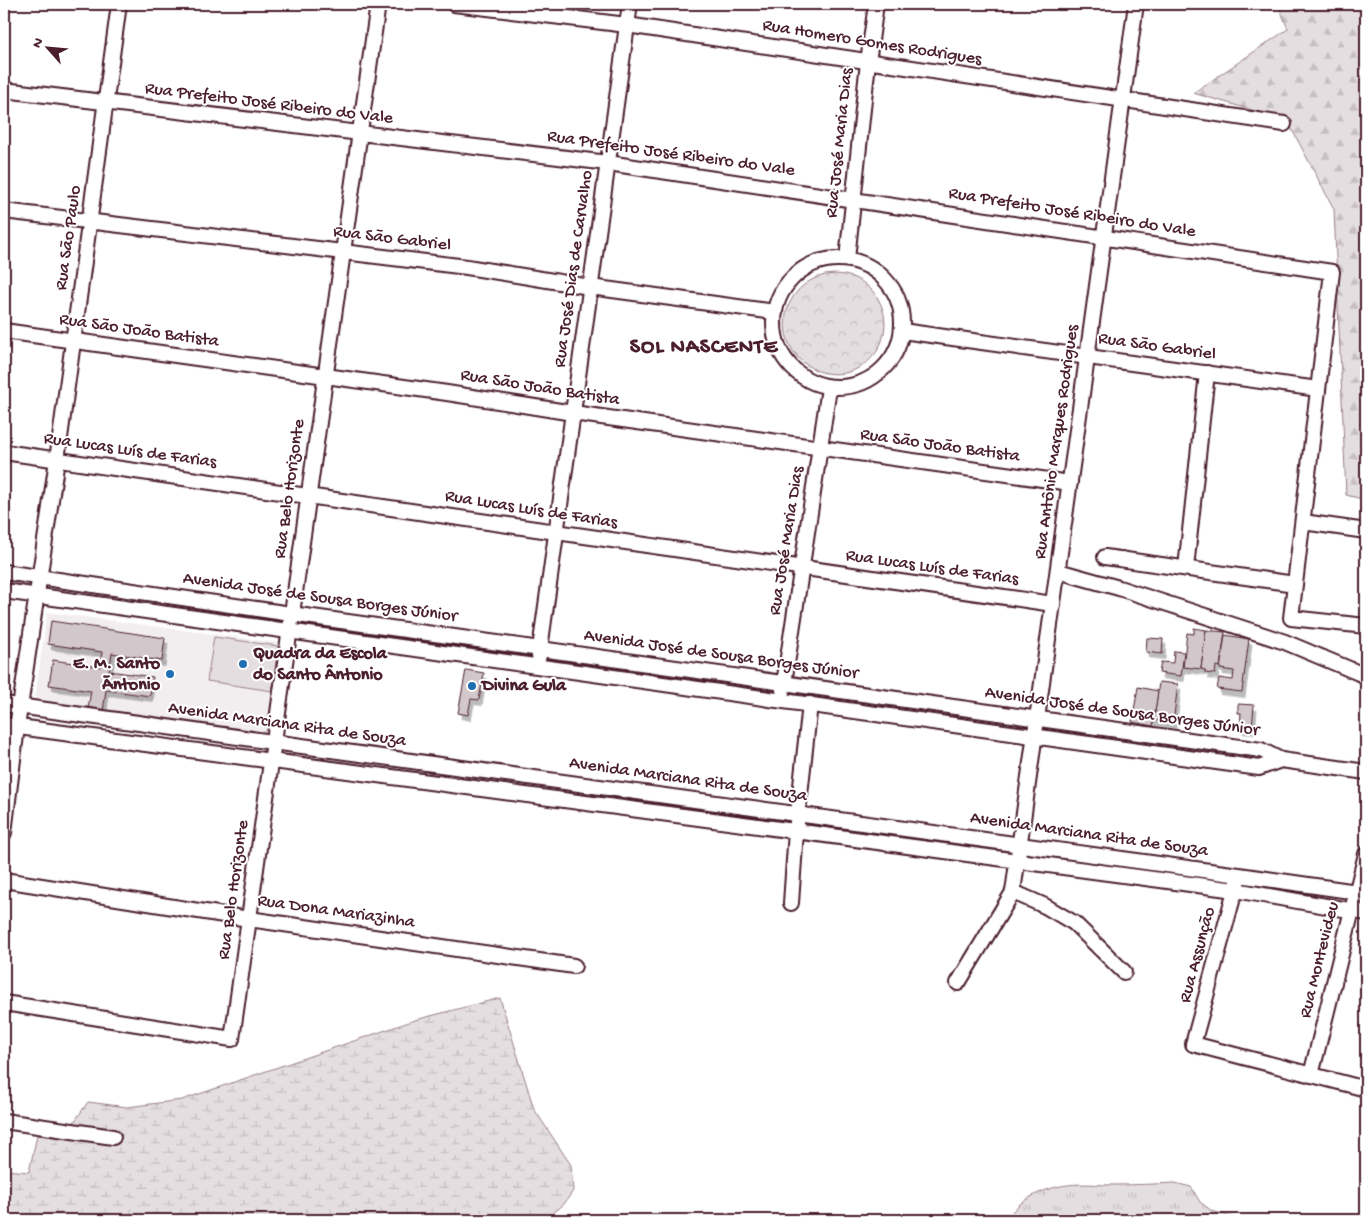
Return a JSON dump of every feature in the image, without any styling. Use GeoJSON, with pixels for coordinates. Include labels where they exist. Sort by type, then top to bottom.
{"type":"FeatureCollection","features":[{"type":"Feature","properties":{"kind":"street","name":"Rua São Paulo"},"geometry":{"type":"LineString","coordinates":[[4,833],[10,726],[21,706],[120,4]]}},
{"type":"Feature","properties":{"kind":"street","name":"Rua Belo Horizonte"},"geometry":{"type":"LineString","coordinates":[[4,1003],[232,1039],[378,4]]}},
{"type":"Feature","properties":{"kind":"street","name":"Rua Homero Gomes Rodrigues"},"geometry":{"type":"LineString","coordinates":[[454,4],[627,25],[1284,124]]}},
{"type":"Feature","properties":{"kind":"street","name":"Rua José Dias de Carvalho"},"geometry":{"type":"LineString","coordinates":[[537,666],[630,4]]}},
{"type":"Feature","properties":{"kind":"street","name":"Rua José Maria Dias"},"geometry":{"type":"LineString","coordinates":[[847,259],[876,4]]}},
{"type":"Feature","properties":{"kind":"street","name":"Rua Antônio Marques Rodrigues"},"geometry":{"type":"LineString","coordinates":[[958,983],[1013,892],[1136,4]]}},
{"type":"Feature","properties":{"kind":"street","name":"Rua Prefeito José Ribeiro do Vale"},"geometry":{"type":"LineString","coordinates":[[4,90],[608,163],[1332,272],[1318,389]]}},
{"type":"Feature","properties":{"kind":"street","name":"Rua São Gabriel"},"geometry":{"type":"LineString","coordinates":[[4,211],[467,267],[590,287],[775,312]]}},
{"type":"Feature","properties":{"kind":"street"},"geometry":{"type":"LineString","coordinates":[[847,259],[871,268],[882,276],[895,292],[902,310],[902,330],[897,350],[885,368],[869,380],[850,387],[829,388],[810,382],[793,370],[781,353],[774,333],[775,312],[781,294],[792,278],[808,266],[827,260],[847,259]]}},
{"type":"Feature","properties":{"kind":"street","name":"Rua São Gabriel"},"geometry":{"type":"LineString","coordinates":[[902,330],[1318,389]]}},
{"type":"Feature","properties":{"kind":"street","name":"Rua São João Batista"},"geometry":{"type":"LineString","coordinates":[[4,331],[447,393],[573,414],[1070,483]]}},
{"type":"Feature","properties":{"kind":"street"},"geometry":{"type":"LineString","coordinates":[[1186,568],[1207,373]]}},
{"type":"Feature","properties":{"kind":"street","name":"Rua José Maria Dias"},"geometry":{"type":"LineString","coordinates":[[782,701],[829,388]]}},
{"type":"Feature","properties":{"kind":"street"},"geometry":{"type":"LineString","coordinates":[[1318,389],[1291,618],[1366,626]]}},
{"type":"Feature","properties":{"kind":"street","name":"Rua Lucas Luís de Farias"},"geometry":{"type":"LineString","coordinates":[[4,452],[1053,604]]}},
{"type":"Feature","properties":{"kind":"street"},"geometry":{"type":"LineString","coordinates":[[1303,522],[1366,531]]}},
{"type":"Feature","properties":{"kind":"street"},"geometry":{"type":"LineString","coordinates":[[1105,557],[1296,584]]}},
{"type":"Feature","properties":{"kind":"street"},"geometry":{"type":"LineString","coordinates":[[1058,571],[1119,588],[1285,642],[1366,676]]}},
{"type":"Feature","properties":{"kind":"street","name":"Avenida José de Sousa Borges Júnior"},"geometry":{"type":"LineString","coordinates":[[4,572],[1261,750],[1281,760]]}},
{"type":"Feature","properties":{"kind":"street","name":"Avenida José de Sousa Borges Júnior"},"geometry":{"type":"LineString","coordinates":[[4,591],[1259,768],[1281,760]]}},
{"type":"Feature","properties":{"kind":"street","name":"Avenida Marciana Rita de Souza"},"geometry":{"type":"LineString","coordinates":[[4,704],[1362,893]]}},
{"type":"Feature","properties":{"kind":"street"},"geometry":{"type":"LineString","coordinates":[[791,903],[796,831],[810,704]]}},
{"type":"Feature","properties":{"kind":"street","name":"Avenida Marciana Rita de Souza"},"geometry":{"type":"LineString","coordinates":[[10,726],[1018,860],[1235,890],[1359,911]]}},
{"type":"Feature","properties":{"kind":"street"},"geometry":{"type":"LineString","coordinates":[[190,750],[191,730]]}},
{"type":"Feature","properties":{"kind":"street"},"geometry":{"type":"LineString","coordinates":[[1281,760],[1366,772]]}},
{"type":"Feature","properties":{"kind":"street","name":"Rua Montevideu"},"geometry":{"type":"LineString","coordinates":[[1310,1074],[1359,911],[1366,854]]}},
{"type":"Feature","properties":{"kind":"street","name":"Rua Assunção"},"geometry":{"type":"LineString","coordinates":[[1239,875],[1193,1044],[1310,1074]]}},
{"type":"Feature","properties":{"kind":"street","name":"Rua Dona Mariazinha"},"geometry":{"type":"LineString","coordinates":[[4,880],[249,919],[574,966]]}},
{"type":"Feature","properties":{"kind":"street"},"geometry":{"type":"LineString","coordinates":[[1013,892],[1044,906],[1074,923],[1124,972]]}},
{"type":"Feature","properties":{"kind":"street"},"geometry":{"type":"LineString","coordinates":[[1310,1074],[1366,1089]]}},
{"type":"Feature","properties":{"kind":"street"},"geometry":{"type":"LineString","coordinates":[[4,1121],[113,1137]]}},
{"type":"Feature","properties":{"kind":"shaded area","name":"E. M. Santo Ãntonio"},"geometry":{"type":"Polygon","coordinates":[[[47,612],[280,643],[267,735],[34,705],[47,612]],[[52,621],[48,644],[102,652],[100,667],[91,691],[88,708],[103,710],[106,690],[150,696],[153,677],[109,671],[112,653],[162,661],[165,638],[52,621]]]}},
{"type":"Feature","properties":{"kind":"green space"},"geometry":{"type":"Polygon","coordinates":[[[1278,4],[1366,4],[1366,500],[1346,495],[1334,209],[1287,120],[1193,93],[1288,29],[1278,4]]]}},
{"type":"Feature","properties":{"kind":"green space"},"geometry":{"type":"Polygon","coordinates":[[[835,274],[854,278],[870,289],[881,305],[885,324],[881,343],[870,359],[854,370],[835,374],[816,370],[800,359],[789,343],[785,324],[789,305],[800,289],[816,278],[835,274]]]}},
{"type":"Feature","properties":{"kind":"green space","name":"Quadra da Escola do Santo Ântonio"},"geometry":{"type":"Polygon","coordinates":[[[214,637],[278,646],[272,691],[207,681],[214,637]]]}},
{"type":"Feature","properties":{"kind":"green space"},"geometry":{"type":"Polygon","coordinates":[[[500,998],[534,1109],[571,1165],[573,1191],[564,1204],[545,1220],[519,1220],[506,1216],[493,1220],[4,1220],[4,1170],[29,1172],[37,1135],[63,1138],[88,1102],[127,1107],[182,1100],[415,1020],[500,998]]]}},
{"type":"Feature","properties":{"kind":"green space"},"geometry":{"type":"Polygon","coordinates":[[[1175,1183],[1191,1187],[1200,1202],[1212,1211],[1243,1220],[1007,1220],[1017,1206],[1033,1196],[1060,1186],[1079,1184],[1175,1183]]]}},
{"type":"Feature","properties":{"kind":"building"},"geometry":{"type":"Polygon","coordinates":[[[51,621],[165,638],[162,661],[112,653],[109,671],[153,677],[150,696],[106,690],[103,711],[88,708],[91,691],[49,685],[53,660],[100,667],[102,652],[48,644],[51,621]]]}},
{"type":"Feature","properties":{"kind":"building"},"geometry":{"type":"Polygon","coordinates":[[[1194,628],[1206,630],[1201,669],[1183,667],[1187,633],[1194,634],[1194,628]]]}},
{"type":"Feature","properties":{"kind":"building"},"geometry":{"type":"Polygon","coordinates":[[[1206,630],[1225,632],[1220,667],[1216,666],[1215,674],[1205,673],[1205,670],[1201,669],[1206,630]]]}},
{"type":"Feature","properties":{"kind":"building"},"geometry":{"type":"Polygon","coordinates":[[[1225,635],[1249,639],[1242,692],[1217,689],[1219,678],[1233,680],[1234,671],[1220,669],[1225,635]]]}},
{"type":"Feature","properties":{"kind":"building"},"geometry":{"type":"Polygon","coordinates":[[[1147,638],[1163,639],[1162,654],[1146,652],[1147,638]]]}},
{"type":"Feature","properties":{"kind":"building"},"geometry":{"type":"Polygon","coordinates":[[[1174,651],[1184,652],[1181,676],[1159,673],[1161,662],[1173,663],[1174,651]]]}},
{"type":"Feature","properties":{"kind":"building","name":"Divina Gula"},"geometry":{"type":"Polygon","coordinates":[[[466,670],[484,673],[479,700],[471,699],[468,715],[458,713],[466,670]]]}},
{"type":"Feature","properties":{"kind":"building"},"geometry":{"type":"Polygon","coordinates":[[[1159,682],[1178,684],[1173,723],[1154,720],[1159,682]]]}},
{"type":"Feature","properties":{"kind":"building"},"geometry":{"type":"Polygon","coordinates":[[[1138,687],[1158,691],[1153,726],[1132,722],[1138,687]]]}},
{"type":"Feature","properties":{"kind":"building"},"geometry":{"type":"Polygon","coordinates":[[[1238,704],[1254,705],[1252,729],[1240,728],[1241,713],[1238,713],[1238,704]]]}},
{"type":"Feature","properties":{"kind":"place","name":"Quadra da Escola do Santo Ântonio"},"geometry":{"type":"Point","coordinates":[243,664]}},
{"type":"Feature","properties":{"kind":"place","name":"E. M. Santo Ãntonio"},"geometry":{"type":"Point","coordinates":[170,674]}},
{"type":"Feature","properties":{"kind":"place","name":"Divina Gula"},"geometry":{"type":"Point","coordinates":[472,686]}},
{"type":"Feature","properties":{"kind":"district","name":"SOL NASCENTE"},"geometry":{"type":"Point","coordinates":[704,348]}}]}
